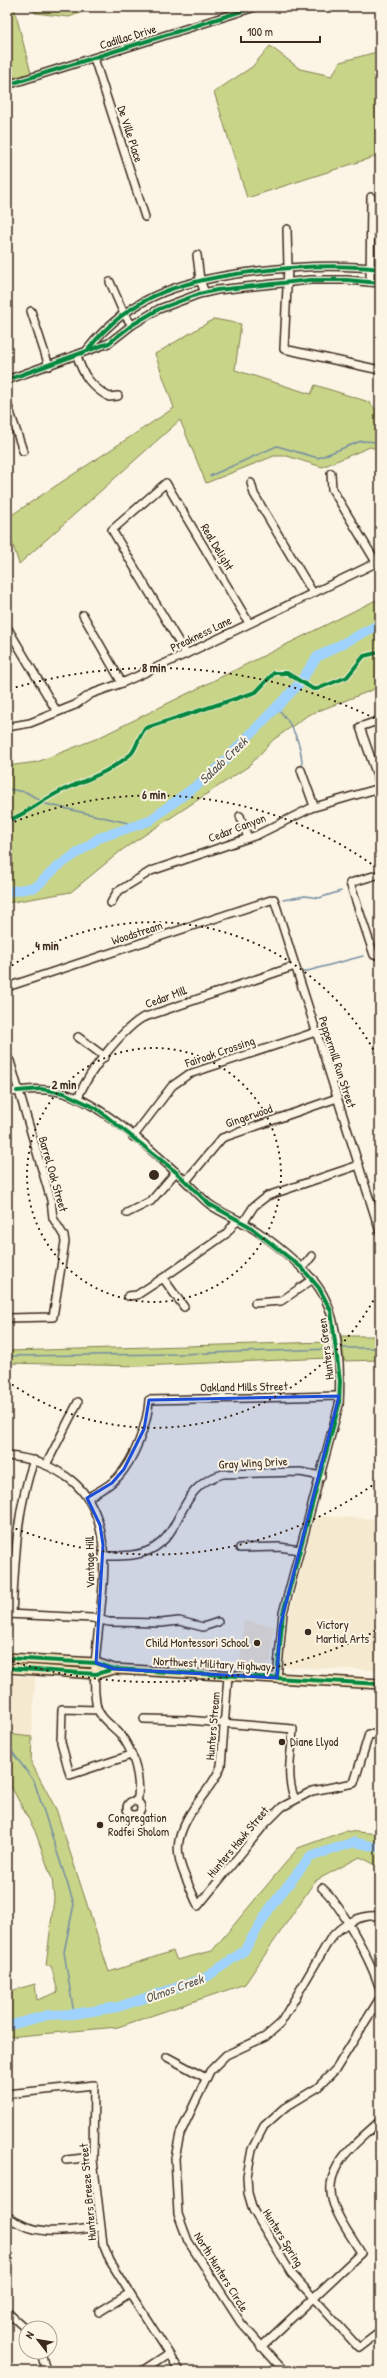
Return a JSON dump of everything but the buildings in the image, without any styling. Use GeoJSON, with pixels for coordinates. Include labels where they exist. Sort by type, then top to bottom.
{"type":"FeatureCollection","features":[{"type":"Feature","properties":{"kind":"main road","name":"Northwest Military Highway"},"geometry":{"type":"LineString","coordinates":[[7,1658],[96,1663],[114,1669],[380,1684]]}},
{"type":"Feature","properties":{"kind":"main road","name":"Northwest Military Highway"},"geometry":{"type":"LineString","coordinates":[[7,1668],[96,1674],[114,1669]]}},
{"type":"Feature","properties":{"kind":"street","name":"Cadillac Drive"},"geometry":{"type":"LineString","coordinates":[[7,85],[255,7]]}},
{"type":"Feature","properties":{"kind":"street","name":"De Ville Place"},"geometry":{"type":"LineString","coordinates":[[94,58],[145,217]]}},
{"type":"Feature","properties":{"kind":"street"},"geometry":{"type":"LineString","coordinates":[[370,282],[371,197]]}},
{"type":"Feature","properties":{"kind":"street"},"geometry":{"type":"LineString","coordinates":[[287,229],[288,267],[284,349],[380,370]]}},
{"type":"Feature","properties":{"kind":"street"},"geometry":{"type":"LineString","coordinates":[[197,255],[200,280],[205,293]]}},
{"type":"Feature","properties":{"kind":"street"},"geometry":{"type":"LineString","coordinates":[[87,351],[101,332],[124,314],[153,296],[200,280],[288,267],[348,266],[380,269]]}},
{"type":"Feature","properties":{"kind":"street"},"geometry":{"type":"LineString","coordinates":[[7,380],[109,343],[132,325],[159,308],[205,293],[310,280],[380,283]]}},
{"type":"Feature","properties":{"kind":"street"},"geometry":{"type":"LineString","coordinates":[[110,282],[124,314],[132,325]]}},
{"type":"Feature","properties":{"kind":"street"},"geometry":{"type":"LineString","coordinates":[[31,312],[49,366]]}},
{"type":"Feature","properties":{"kind":"street"},"geometry":{"type":"LineString","coordinates":[[77,355],[83,374],[94,387],[109,397],[118,396]]}},
{"type":"Feature","properties":{"kind":"street"},"geometry":{"type":"LineString","coordinates":[[7,403],[23,451]]}},
{"type":"Feature","properties":{"kind":"street"},"geometry":{"type":"LineString","coordinates":[[331,473],[332,489],[378,562]]}},
{"type":"Feature","properties":{"kind":"street","name":"Real Delight"},"geometry":{"type":"LineString","coordinates":[[186,654],[112,530],[166,483],[249,623]]}},
{"type":"Feature","properties":{"kind":"street"},"geometry":{"type":"LineString","coordinates":[[251,483],[254,494],[313,593]]}},
{"type":"Feature","properties":{"kind":"street","name":"Preakness Lane"},"geometry":{"type":"LineString","coordinates":[[7,728],[30,723],[57,712],[91,694],[122,683],[378,562]]}},
{"type":"Feature","properties":{"kind":"street"},"geometry":{"type":"LineString","coordinates":[[82,615],[122,683]]}},
{"type":"Feature","properties":{"kind":"street"},"geometry":{"type":"LineString","coordinates":[[7,627],[57,712]]}},
{"type":"Feature","properties":{"kind":"street"},"geometry":{"type":"LineString","coordinates":[[380,720],[360,727],[380,784]]}},
{"type":"Feature","properties":{"kind":"street"},"geometry":{"type":"LineString","coordinates":[[301,770],[314,806]]}},
{"type":"Feature","properties":{"kind":"street","name":"Cedar Canyon"},"geometry":{"type":"LineString","coordinates":[[111,903],[117,892],[144,874],[248,838],[314,806],[380,788]]}},
{"type":"Feature","properties":{"kind":"street"},"geometry":{"type":"LineString","coordinates":[[240,816],[248,838]]}},
{"type":"Feature","properties":{"kind":"street"},"geometry":{"type":"LineString","coordinates":[[377,954],[350,883],[380,874]]}},
{"type":"Feature","properties":{"kind":"street","name":"Peppermill Run Street"},"geometry":{"type":"LineString","coordinates":[[274,899],[380,1232]]}},
{"type":"Feature","properties":{"kind":"street","name":"Woodstream"},"geometry":{"type":"LineString","coordinates":[[7,987],[274,899]]}},
{"type":"Feature","properties":{"kind":"street","name":"Cedar Mill"},"geometry":{"type":"LineString","coordinates":[[78,1098],[85,1083],[130,1026],[149,1014],[295,966]]}},
{"type":"Feature","properties":{"kind":"street","name":"Fairoak Crossing"},"geometry":{"type":"LineString","coordinates":[[133,1137],[172,1086],[180,1079],[189,1074],[316,1032]]}},
{"type":"Feature","properties":{"kind":"street"},"geometry":{"type":"LineString","coordinates":[[78,1037],[105,1057]]}},
{"type":"Feature","properties":{"kind":"street","name":"Barrel Oak Street"},"geometry":{"type":"LineString","coordinates":[[7,1318],[53,1317],[66,1242],[53,1218],[51,1200],[10,1061]]}},
{"type":"Feature","properties":{"kind":"street","name":"Hunters Green"},"geometry":{"type":"LineString","coordinates":[[7,1093],[18,1091],[53,1091],[78,1098],[96,1108],[176,1172],[209,1204],[240,1221],[302,1268],[313,1279],[324,1295],[333,1319],[340,1396],[336,1422],[320,1476],[280,1627],[276,1678]]}},
{"type":"Feature","properties":{"kind":"street","name":"Gingerwood"},"geometry":{"type":"LineString","coordinates":[[186,1181],[215,1144],[230,1134],[337,1098]]}},
{"type":"Feature","properties":{"kind":"street"},"geometry":{"type":"LineString","coordinates":[[128,1296],[138,1295],[226,1234],[254,1206],[267,1196],[359,1165]]}},
{"type":"Feature","properties":{"kind":"street"},"geometry":{"type":"LineString","coordinates":[[127,1213],[151,1201],[176,1172]]}},
{"type":"Feature","properties":{"kind":"street"},"geometry":{"type":"LineString","coordinates":[[302,1268],[312,1256]]}},
{"type":"Feature","properties":{"kind":"street"},"geometry":{"type":"LineString","coordinates":[[163,1278],[184,1307]]}},
{"type":"Feature","properties":{"kind":"street"},"geometry":{"type":"LineString","coordinates":[[255,1303],[281,1301],[313,1279]]}},
{"type":"Feature","properties":{"kind":"street","name":"Oakland Mills Street"},"geometry":{"type":"LineString","coordinates":[[87,1498],[112,1483],[124,1469],[144,1429],[148,1400],[340,1396]]}},
{"type":"Feature","properties":{"kind":"street"},"geometry":{"type":"LineString","coordinates":[[46,1465],[78,1402]]}},
{"type":"Feature","properties":{"kind":"street","name":"Vantage Hill"},"geometry":{"type":"LineString","coordinates":[[7,1456],[34,1460],[59,1471],[76,1484],[87,1498],[100,1525],[103,1556],[96,1663],[98,1710]]}},
{"type":"Feature","properties":{"kind":"street"},"geometry":{"type":"LineString","coordinates":[[34,1460],[23,1499],[17,1532],[9,1614],[160,1623],[179,1621],[204,1627],[218,1622]]}},
{"type":"Feature","properties":{"kind":"street","name":"Gray Wing Drive"},"geometry":{"type":"LineString","coordinates":[[103,1556],[146,1552],[160,1544],[194,1491],[214,1476],[223,1474],[300,1472],[320,1476]]}},
{"type":"Feature","properties":{"kind":"street"},"geometry":{"type":"LineString","coordinates":[[240,1548],[279,1547],[300,1550]]}},
{"type":"Feature","properties":{"kind":"street","name":"Hunters Stream"},"geometry":{"type":"LineString","coordinates":[[198,1906],[178,1855],[178,1840],[184,1820],[220,1771],[224,1757],[228,1676]]}},
{"type":"Feature","properties":{"kind":"street"},"geometry":{"type":"LineString","coordinates":[[131,1755],[70,1775],[61,1742],[62,1709],[98,1710],[107,1723],[123,1739],[131,1755],[138,1783],[137,1802]]}},
{"type":"Feature","properties":{"kind":"street"},"geometry":{"type":"LineString","coordinates":[[144,1719],[226,1723],[294,1729],[290,1774],[291,1786],[295,1799]]}},
{"type":"Feature","properties":{"kind":"street","name":"Hunters Hawk Street"},"geometry":{"type":"LineString","coordinates":[[198,1906],[265,1824],[295,1799],[324,1788],[354,1783],[369,1734],[380,1735]]}},
{"type":"Feature","properties":{"kind":"street"},"geometry":{"type":"LineString","coordinates":[[322,1888],[331,1896],[348,1923],[374,1974],[380,1990]]}},
{"type":"Feature","properties":{"kind":"street"},"geometry":{"type":"LineString","coordinates":[[348,1923],[362,1917],[380,1916]]}},
{"type":"Feature","properties":{"kind":"street","name":"North Hunters Circle"},"geometry":{"type":"LineString","coordinates":[[284,2371],[234,2315],[184,2232],[178,2214],[174,2166],[176,2146],[206,2078],[216,2063],[226,2055],[265,2037],[280,2024],[330,1940],[348,1923]]}},
{"type":"Feature","properties":{"kind":"street","name":"Hunters Spring"},"geometry":{"type":"LineString","coordinates":[[380,1998],[336,2069],[317,2088],[284,2108],[270,2119],[257,2137],[249,2158],[247,2185],[253,2210],[291,2273],[312,2298],[359,2348],[380,2332]]}},
{"type":"Feature","properties":{"kind":"street"},"geometry":{"type":"LineString","coordinates":[[167,2057],[206,2078]]}},
{"type":"Feature","properties":{"kind":"street","name":"Hunters Breeze Street"},"geometry":{"type":"LineString","coordinates":[[7,2094],[94,2086],[93,2157],[100,2227],[106,2253],[180,2371]]}},
{"type":"Feature","properties":{"kind":"street"},"geometry":{"type":"LineString","coordinates":[[261,2347],[361,2253],[336,2210],[331,2196],[331,2180],[336,2166],[345,2154],[380,2121]]}},
{"type":"Feature","properties":{"kind":"street"},"geometry":{"type":"LineString","coordinates":[[66,2160],[93,2157]]}},
{"type":"Feature","properties":{"kind":"street"},"geometry":{"type":"LineString","coordinates":[[7,2216],[24,2227],[45,2232],[100,2227]]}},
{"type":"Feature","properties":{"kind":"street"},"geometry":{"type":"LineString","coordinates":[[99,2312],[130,2293]]}},
{"type":"Feature","properties":{"kind":"street"},"geometry":{"type":"LineString","coordinates":[[7,2312],[18,2322]]}},
{"type":"Feature","properties":{"kind":"street"},"geometry":{"type":"LineString","coordinates":[[142,2371],[168,2354]]}},
{"type":"Feature","properties":{"kind":"street"},"geometry":{"type":"LineString","coordinates":[[43,2360],[46,2371]]}},
{"type":"Feature","properties":{"kind":"highlighted area"},"geometry":{"type":"Polygon","coordinates":[[[339,1396],[280,1627],[277,1678],[114,1669],[96,1663],[103,1545],[100,1525],[87,1498],[112,1483],[124,1469],[144,1429],[149,1400],[339,1396]]]}},
{"type":"Feature","properties":{"kind":"shaded area"},"geometry":{"type":"Polygon","coordinates":[[[315,1516],[380,1519],[380,1670],[283,1667],[289,1616],[315,1516]]]}},
{"type":"Feature","properties":{"kind":"shaded area","name":"Child Montessori School"},"geometry":{"type":"Polygon","coordinates":[[[244,1621],[274,1626],[271,1660],[267,1665],[240,1663],[244,1621]]]}},
{"type":"Feature","properties":{"kind":"shaded area"},"geometry":{"type":"Polygon","coordinates":[[[7,1676],[35,1677],[32,1737],[15,1735],[7,1730],[7,1676]]]}},
{"type":"Feature","properties":{"kind":"green space"},"geometry":{"type":"Polygon","coordinates":[[[7,7],[14,7],[31,73],[7,81],[7,7]]]}},
{"type":"Feature","properties":{"kind":"green space"},"geometry":{"type":"Polygon","coordinates":[[[32,7],[97,7],[69,17],[35,13],[32,7]]]}},
{"type":"Feature","properties":{"kind":"green space"},"geometry":{"type":"Polygon","coordinates":[[[270,46],[300,69],[332,76],[340,62],[380,51],[380,155],[247,198],[214,92],[252,67],[270,46]]]}},
{"type":"Feature","properties":{"kind":"green space"},"geometry":{"type":"Polygon","coordinates":[[[214,319],[241,324],[235,370],[311,394],[315,385],[369,402],[380,414],[380,450],[370,447],[322,467],[287,456],[274,456],[206,483],[180,420],[19,564],[7,527],[7,518],[174,408],[155,354],[214,319]]]}},
{"type":"Feature","properties":{"kind":"green space"},"geometry":{"type":"Polygon","coordinates":[[[380,598],[380,687],[308,715],[273,740],[249,766],[122,850],[71,892],[7,903],[7,766],[37,762],[98,738],[380,598]]]}},
{"type":"Feature","properties":{"kind":"green space"},"geometry":{"type":"Polygon","coordinates":[[[341,1336],[380,1336],[380,1360],[344,1361],[341,1336]]]}},
{"type":"Feature","properties":{"kind":"green space"},"geometry":{"type":"Polygon","coordinates":[[[328,1342],[330,1358],[139,1366],[7,1363],[7,1351],[328,1342]]]}},
{"type":"Feature","properties":{"kind":"green space"},"geometry":{"type":"Polygon","coordinates":[[[7,1730],[15,1735],[32,1737],[31,1762],[56,1809],[109,1972],[173,1951],[177,1960],[212,1951],[298,1848],[345,1831],[380,1834],[380,1867],[360,1857],[315,1881],[245,1984],[118,2027],[7,2037],[7,1992],[35,1984],[37,2000],[58,1992],[51,1966],[46,1966],[54,1898],[52,1879],[35,1831],[7,1779],[7,1730]]]}},
{"type":"Feature","properties":{"kind":"waterway"},"geometry":{"type":"LineString","coordinates":[[210,476],[277,446],[318,458],[361,441],[380,442]]}},
{"type":"Feature","properties":{"kind":"waterway","name":"Salado Creek"},"geometry":{"type":"LineString","coordinates":[[7,892],[36,887],[57,867],[99,838],[149,821],[212,774],[298,685],[317,657],[380,624]]}},
{"type":"Feature","properties":{"kind":"waterway"},"geometry":{"type":"LineString","coordinates":[[277,708],[287,720],[296,735],[301,752],[302,768]]}},
{"type":"Feature","properties":{"kind":"waterway"},"geometry":{"type":"LineString","coordinates":[[7,789],[26,792],[46,804],[137,825]]}},
{"type":"Feature","properties":{"kind":"waterway"},"geometry":{"type":"LineString","coordinates":[[283,900],[305,896],[319,898],[341,891]]}},
{"type":"Feature","properties":{"kind":"waterway"},"geometry":{"type":"LineString","coordinates":[[300,973],[363,956]]}},
{"type":"Feature","properties":{"kind":"waterway"},"geometry":{"type":"LineString","coordinates":[[341,1348],[380,1348]]}},
{"type":"Feature","properties":{"kind":"waterway"},"geometry":{"type":"LineString","coordinates":[[7,1356],[179,1354],[332,1349]]}},
{"type":"Feature","properties":{"kind":"waterway"},"geometry":{"type":"LineString","coordinates":[[7,1750],[13,1753],[34,1781],[74,1904],[64,1952],[74,2014]]}},
{"type":"Feature","properties":{"kind":"waterway","name":"Olmos Creek"},"geometry":{"type":"LineString","coordinates":[[7,2026],[48,2015],[74,2014],[118,2007],[205,1978],[244,1951],[270,1908],[310,1857],[354,1842],[380,1848]]}},
{"type":"Feature","properties":{"kind":"cycle path"},"geometry":{"type":"LineString","coordinates":[[7,85],[255,7]]}},
{"type":"Feature","properties":{"kind":"cycle path"},"geometry":{"type":"LineString","coordinates":[[87,351],[104,331],[123,315],[143,302],[186,284],[234,274],[290,268],[335,266],[380,269]]}},
{"type":"Feature","properties":{"kind":"cycle path"},"geometry":{"type":"LineString","coordinates":[[7,380],[109,343],[132,325],[159,309],[199,294],[217,290],[310,280],[347,280],[380,283]]}},
{"type":"Feature","properties":{"kind":"cycle path"},"geometry":{"type":"LineString","coordinates":[[7,821],[21,815],[61,791],[115,766],[131,754],[141,734],[146,728],[256,692],[274,673],[287,673],[313,689],[317,689],[347,677],[364,656],[380,652]]}},
{"type":"Feature","properties":{"kind":"cycle path"},"geometry":{"type":"LineString","coordinates":[[17,1091],[41,1089],[64,1093],[96,1108],[176,1172],[209,1204],[249,1226],[302,1268],[319,1288],[331,1311],[340,1381],[339,1405],[283,1613],[277,1678]]}},
{"type":"Feature","properties":{"kind":"cycle path"},"geometry":{"type":"LineString","coordinates":[[7,1658],[96,1663],[114,1669],[380,1684]]}},
{"type":"Feature","properties":{"kind":"cycle path"},"geometry":{"type":"LineString","coordinates":[[7,1668],[96,1674],[114,1669]]}},
{"type":"Feature","properties":{"kind":"place","name":"Victory Martial Arts"},"geometry":{"type":"Point","coordinates":[308,1632]}},
{"type":"Feature","properties":{"kind":"place","name":"Child Montessori School"},"geometry":{"type":"Point","coordinates":[257,1643]}},
{"type":"Feature","properties":{"kind":"place","name":"Diane Llyod"},"geometry":{"type":"Point","coordinates":[282,1742]}},
{"type":"Feature","properties":{"kind":"place","name":"Congregation Rodfei Sholom"},"geometry":{"type":"Point","coordinates":[100,1825]}}]}
